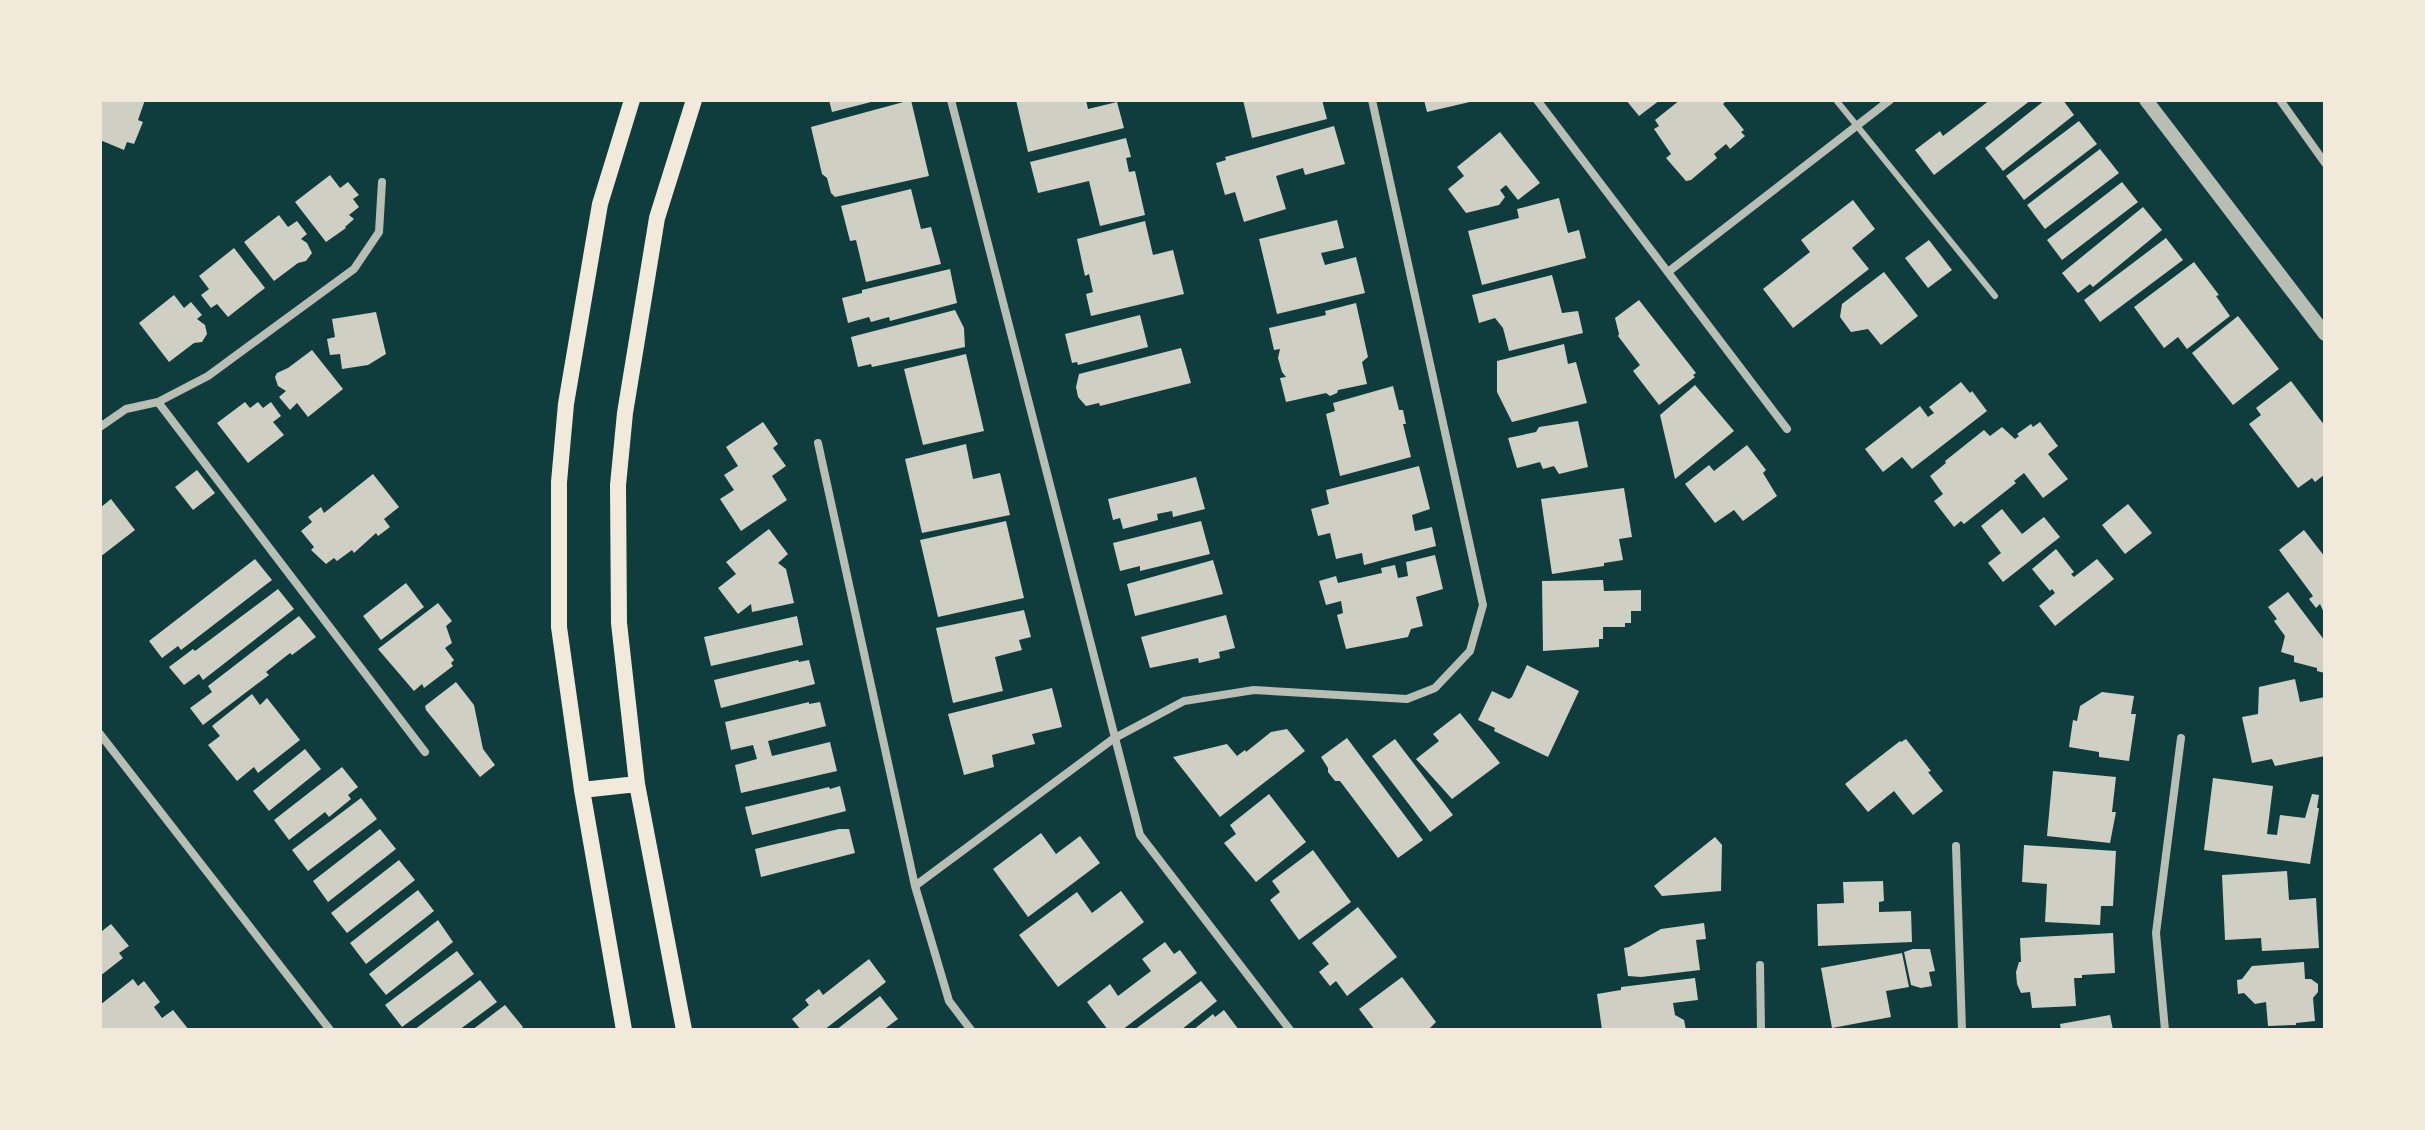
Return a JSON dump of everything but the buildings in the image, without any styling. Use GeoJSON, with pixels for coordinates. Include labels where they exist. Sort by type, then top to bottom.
{"type":"FeatureCollection","features":[{"type":"Feature","properties":{"kind":"main road"},"geometry":{"type":"LineString","coordinates":[[624,1030],[582,790],[559,627],[559,482],[566,404],[600,204],[632,100]]}},
{"type":"Feature","properties":{"kind":"main road"},"geometry":{"type":"LineString","coordinates":[[684,1030],[637,784],[619,623],[618,485],[625,413],[657,218],[694,100]]}},
{"type":"Feature","properties":{"kind":"main road"},"geometry":{"type":"LineString","coordinates":[[582,790],[637,784]]}},
{"type":"Feature","properties":{"kind":"street"},"geometry":{"type":"LineString","coordinates":[[951,100],[1140,835],[1290,1030]]}},
{"type":"Feature","properties":{"kind":"street"},"geometry":{"type":"LineString","coordinates":[[915,886],[1113,739],[1184,701],[1254,690],[1407,699],[1435,688],[1470,651],[1483,605],[1372,100]]}},
{"type":"Feature","properties":{"kind":"street"},"geometry":{"type":"LineString","coordinates":[[1537,100],[1787,429]]}},
{"type":"Feature","properties":{"kind":"street"},"geometry":{"type":"LineString","coordinates":[[1668,272],[1890,100]]}},
{"type":"Feature","properties":{"kind":"street"},"geometry":{"type":"LineString","coordinates":[[2146,100],[2325,334]]}},
{"type":"Feature","properties":{"kind":"street"},"geometry":{"type":"LineString","coordinates":[[2280,100],[2325,163]]}},
{"type":"Feature","properties":{"kind":"street"},"geometry":{"type":"LineString","coordinates":[[100,427],[126,409],[158,402],[208,376],[354,269],[379,232],[382,182]]}},
{"type":"Feature","properties":{"kind":"street"},"geometry":{"type":"LineString","coordinates":[[158,402],[425,752]]}},
{"type":"Feature","properties":{"kind":"street"},"geometry":{"type":"LineString","coordinates":[[818,443],[915,886],[949,1001],[971,1030]]}},
{"type":"Feature","properties":{"kind":"street"},"geometry":{"type":"LineString","coordinates":[[100,734],[330,1030]]}},
{"type":"Feature","properties":{"kind":"street"},"geometry":{"type":"LineString","coordinates":[[2165,1030],[2156,933],[2181,738]]}},
{"type":"Feature","properties":{"kind":"street"},"geometry":{"type":"LineString","coordinates":[[1956,846],[1962,1030]]}},
{"type":"Feature","properties":{"kind":"street"},"geometry":{"type":"LineString","coordinates":[[1760,965],[1761,1030]]}},
{"type":"Feature","properties":{"kind":"lane"},"geometry":{"type":"LineString","coordinates":[[1836,100],[1995,296]]}}]}
